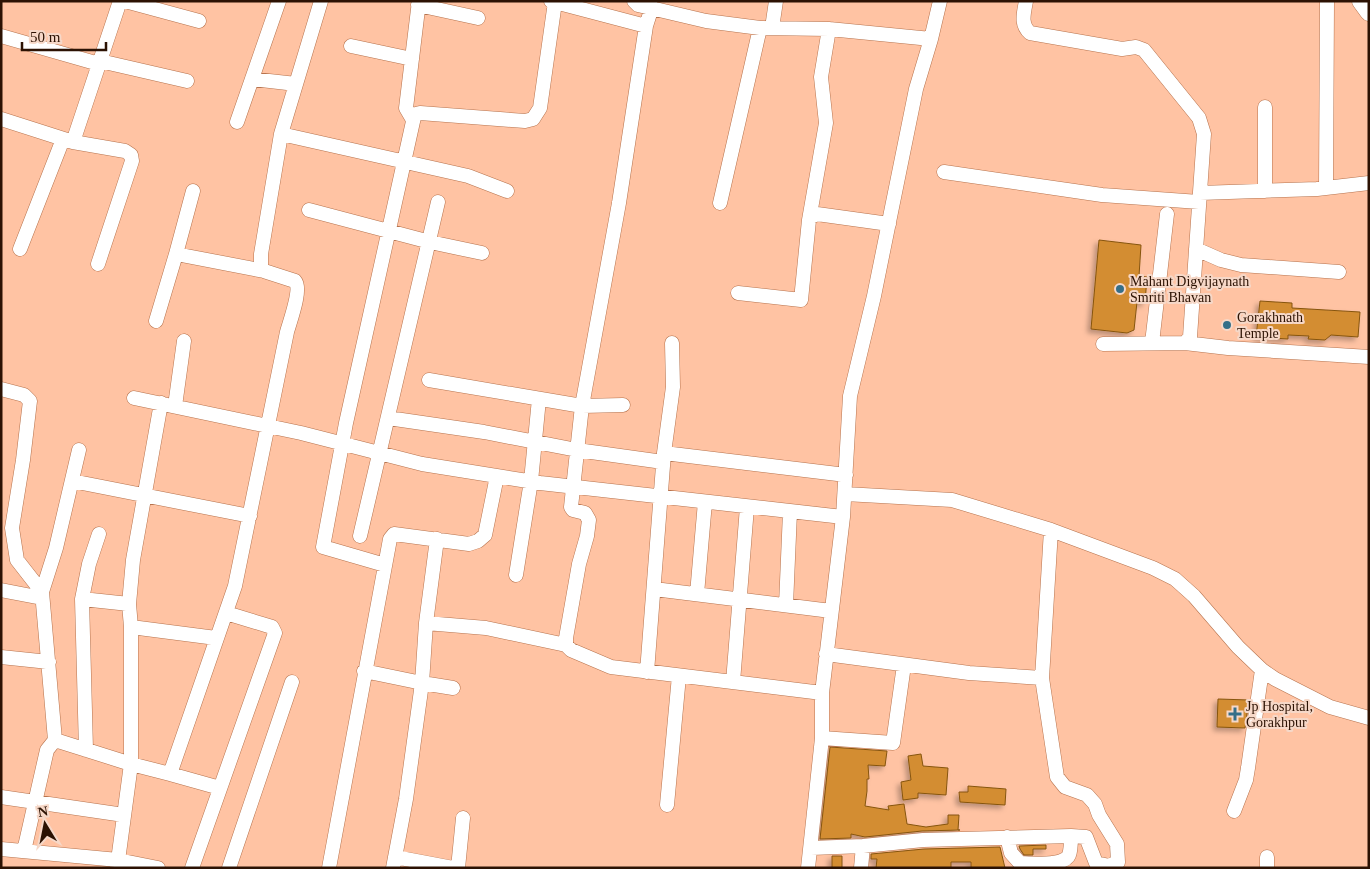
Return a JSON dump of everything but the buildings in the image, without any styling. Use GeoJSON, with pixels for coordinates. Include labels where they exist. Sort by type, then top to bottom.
{"type":"FeatureCollection","features":[{"type":"Feature","properties":{"kind":"main road"},"geometry":{"type":"LineString","coordinates":[[1361,1],[1369,12]]}},
{"type":"Feature","properties":{"kind":"street"},"geometry":{"type":"LineString","coordinates":[[20,249],[68,140],[99,62],[120,1]]}},
{"type":"Feature","properties":{"kind":"street"},"geometry":{"type":"LineString","coordinates":[[125,1],[199,21]]}},
{"type":"Feature","properties":{"kind":"street"},"geometry":{"type":"LineString","coordinates":[[237,122],[279,1]]}},
{"type":"Feature","properties":{"kind":"street"},"geometry":{"type":"LineString","coordinates":[[264,271],[261,267],[261,254],[281,134],[321,1]]}},
{"type":"Feature","properties":{"kind":"street"},"geometry":{"type":"LineString","coordinates":[[634,1],[638,5],[706,21],[766,28],[829,29],[931,39]]}},
{"type":"Feature","properties":{"kind":"street"},"geometry":{"type":"LineString","coordinates":[[720,203],[766,28],[776,1]]}},
{"type":"Feature","properties":{"kind":"street"},"geometry":{"type":"LineString","coordinates":[[808,868],[822,738],[822,693],[843,517],[850,396],[874,296],[916,89],[940,1]]}},
{"type":"Feature","properties":{"kind":"street"},"geometry":{"type":"LineString","coordinates":[[1026,1],[1022,18],[1026,29],[1030,33],[1122,49],[1136,47],[1144,50],[1199,118],[1204,134],[1190,337],[1185,343]]}},
{"type":"Feature","properties":{"kind":"street"},"geometry":{"type":"LineString","coordinates":[[385,564],[323,546],[342,444],[416,114],[526,121],[533,119],[540,108],[553,2],[646,26]]}},
{"type":"Feature","properties":{"kind":"street"},"geometry":{"type":"LineString","coordinates":[[1326,188],[1327,2]]}},
{"type":"Feature","properties":{"kind":"street"},"geometry":{"type":"LineString","coordinates":[[414,120],[406,108],[419,3],[478,18]]}},
{"type":"Feature","properties":{"kind":"street"},"geometry":{"type":"LineString","coordinates":[[566,645],[579,564],[587,536],[589,520],[585,513],[572,509],[582,406],[621,194],[646,26],[652,8]]}},
{"type":"Feature","properties":{"kind":"street"},"geometry":{"type":"LineString","coordinates":[[738,293],[801,300],[809,220],[826,123],[821,77],[829,29]]}},
{"type":"Feature","properties":{"kind":"street"},"geometry":{"type":"LineString","coordinates":[[1,36],[99,62],[187,81]]}},
{"type":"Feature","properties":{"kind":"street"},"geometry":{"type":"LineString","coordinates":[[351,46],[412,59]]}},
{"type":"Feature","properties":{"kind":"street"},"geometry":{"type":"LineString","coordinates":[[252,79],[296,84]]}},
{"type":"Feature","properties":{"kind":"street"},"geometry":{"type":"LineString","coordinates":[[1265,107],[1265,191]]}},
{"type":"Feature","properties":{"kind":"street"},"geometry":{"type":"LineString","coordinates":[[1,119],[68,140],[125,151],[130,154],[132,161],[98,264]]}},
{"type":"Feature","properties":{"kind":"street"},"geometry":{"type":"LineString","coordinates":[[281,134],[468,176],[507,192]]}},
{"type":"Feature","properties":{"kind":"street"},"geometry":{"type":"LineString","coordinates":[[944,172],[1102,195],[1200,197],[1369,183]]}},
{"type":"Feature","properties":{"kind":"street"},"geometry":{"type":"LineString","coordinates":[[156,321],[193,191]]}},
{"type":"Feature","properties":{"kind":"street"},"geometry":{"type":"LineString","coordinates":[[360,536],[438,202]]}},
{"type":"Feature","properties":{"kind":"street"},"geometry":{"type":"LineString","coordinates":[[309,210],[389,232],[482,253]]}},
{"type":"Feature","properties":{"kind":"street"},"geometry":{"type":"LineString","coordinates":[[809,220],[810,217],[817,214],[889,224]]}},
{"type":"Feature","properties":{"kind":"street"},"geometry":{"type":"LineString","coordinates":[[1152,343],[1167,214]]}},
{"type":"Feature","properties":{"kind":"street"},"geometry":{"type":"LineString","coordinates":[[1196,249],[1221,260],[1241,265],[1339,272]]}},
{"type":"Feature","properties":{"kind":"street"},"geometry":{"type":"LineString","coordinates":[[170,774],[235,586],[298,291],[297,284],[291,278],[176,254]]}},
{"type":"Feature","properties":{"kind":"street"},"geometry":{"type":"LineString","coordinates":[[175,406],[184,341]]}},
{"type":"Feature","properties":{"kind":"street"},"geometry":{"type":"LineString","coordinates":[[647,672],[663,457],[673,387],[672,343]]}},
{"type":"Feature","properties":{"kind":"street"},"geometry":{"type":"LineString","coordinates":[[1104,344],[1185,343],[1228,348],[1369,357]]}},
{"type":"Feature","properties":{"kind":"street"},"geometry":{"type":"LineString","coordinates":[[429,380],[582,406],[623,404]]}},
{"type":"Feature","properties":{"kind":"street"},"geometry":{"type":"LineString","coordinates":[[1,389],[24,395],[30,401],[23,460],[8,507],[17,560],[42,595]]}},
{"type":"Feature","properties":{"kind":"street"},"geometry":{"type":"LineString","coordinates":[[134,398],[268,426],[422,464],[573,487],[843,517]]}},
{"type":"Feature","properties":{"kind":"street"},"geometry":{"type":"LineString","coordinates":[[516,575],[531,481],[539,399]]}},
{"type":"Feature","properties":{"kind":"street"},"geometry":{"type":"LineString","coordinates":[[117,864],[131,764],[131,627],[129,604],[133,560],[161,404]]}},
{"type":"Feature","properties":{"kind":"street"},"geometry":{"type":"LineString","coordinates":[[388,418],[484,432],[577,450],[846,475]]}},
{"type":"Feature","properties":{"kind":"street"},"geometry":{"type":"LineString","coordinates":[[24,851],[47,750],[55,740],[42,595],[56,548],[79,450]]}},
{"type":"Feature","properties":{"kind":"street"},"geometry":{"type":"LineString","coordinates":[[329,868],[364,671],[390,539],[394,534],[469,544],[478,541],[485,536],[497,476]]}},
{"type":"Feature","properties":{"kind":"street"},"geometry":{"type":"LineString","coordinates":[[72,481],[250,516]]}},
{"type":"Feature","properties":{"kind":"street"},"geometry":{"type":"LineString","coordinates":[[845,494],[952,500],[1050,530],[1153,568],[1175,579],[1194,596],[1238,648],[1275,680],[1330,707],[1369,718]]}},
{"type":"Feature","properties":{"kind":"street"},"geometry":{"type":"LineString","coordinates":[[697,594],[705,502]]}},
{"type":"Feature","properties":{"kind":"street"},"geometry":{"type":"LineString","coordinates":[[733,682],[747,507]]}},
{"type":"Feature","properties":{"kind":"street"},"geometry":{"type":"LineString","coordinates":[[786,605],[790,512]]}},
{"type":"Feature","properties":{"kind":"street"},"geometry":{"type":"LineString","coordinates":[[810,848],[863,846],[923,840],[1071,836],[1086,837],[1096,862],[1109,867],[1118,862],[1118,844],[1099,815],[1095,804],[1087,795],[1065,787],[1058,777],[1042,678],[1050,530]]}},
{"type":"Feature","properties":{"kind":"street"},"geometry":{"type":"LineString","coordinates":[[86,750],[82,599],[89,564],[99,534]]}},
{"type":"Feature","properties":{"kind":"street"},"geometry":{"type":"LineString","coordinates":[[437,539],[426,623],[422,683],[406,800],[394,863],[453,868]]}},
{"type":"Feature","properties":{"kind":"street"},"geometry":{"type":"LineString","coordinates":[[654,589],[831,611]]}},
{"type":"Feature","properties":{"kind":"street"},"geometry":{"type":"LineString","coordinates":[[1,590],[42,595]]}},
{"type":"Feature","properties":{"kind":"street"},"geometry":{"type":"LineString","coordinates":[[82,599],[129,604]]}},
{"type":"Feature","properties":{"kind":"street"},"geometry":{"type":"LineString","coordinates":[[192,868],[275,633],[272,627],[226,613]]}},
{"type":"Feature","properties":{"kind":"street"},"geometry":{"type":"LineString","coordinates":[[426,623],[486,628],[566,645],[571,650],[611,666],[822,693]]}},
{"type":"Feature","properties":{"kind":"street"},"geometry":{"type":"LineString","coordinates":[[131,627],[216,638]]}},
{"type":"Feature","properties":{"kind":"street"},"geometry":{"type":"LineString","coordinates":[[826,654],[969,673],[1042,678]]}},
{"type":"Feature","properties":{"kind":"street"},"geometry":{"type":"LineString","coordinates":[[1,657],[49,662]]}},
{"type":"Feature","properties":{"kind":"street"},"geometry":{"type":"LineString","coordinates":[[822,738],[893,743],[904,665]]}},
{"type":"Feature","properties":{"kind":"street"},"geometry":{"type":"LineString","coordinates":[[1234,811],[1247,774],[1262,670]]}},
{"type":"Feature","properties":{"kind":"street"},"geometry":{"type":"LineString","coordinates":[[364,671],[453,688]]}},
{"type":"Feature","properties":{"kind":"street"},"geometry":{"type":"LineString","coordinates":[[667,805],[679,676]]}},
{"type":"Feature","properties":{"kind":"street"},"geometry":{"type":"LineString","coordinates":[[229,868],[292,682]]}},
{"type":"Feature","properties":{"kind":"street"},"geometry":{"type":"LineString","coordinates":[[55,740],[131,764],[220,788]]}},
{"type":"Feature","properties":{"kind":"street"},"geometry":{"type":"LineString","coordinates":[[1,797],[124,815]]}},
{"type":"Feature","properties":{"kind":"street"},"geometry":{"type":"LineString","coordinates":[[458,868],[463,818]]}},
{"type":"Feature","properties":{"kind":"street"},"geometry":{"type":"LineString","coordinates":[[1007,837],[1010,853],[1020,864],[1037,864],[1061,862],[1066,859],[1069,855],[1071,836]]}},
{"type":"Feature","properties":{"kind":"street"},"geometry":{"type":"LineString","coordinates":[[862,868],[863,846]]}},
{"type":"Feature","properties":{"kind":"street"},"geometry":{"type":"LineString","coordinates":[[1,849],[24,851],[58,861],[158,868]]}},
{"type":"Feature","properties":{"kind":"place","name":"Mahant Digvijaynath Smriti Bhavan"},"geometry":{"type":"Point","coordinates":[1120,289]}},
{"type":"Feature","properties":{"kind":"place","name":"Gorakhnath Temple"},"geometry":{"type":"Point","coordinates":[1227,325]}},
{"type":"Feature","properties":{"kind":"place","name":"Jp Hospital, Gorakhpur"},"geometry":{"type":"Point","coordinates":[1235,714]}}]}
